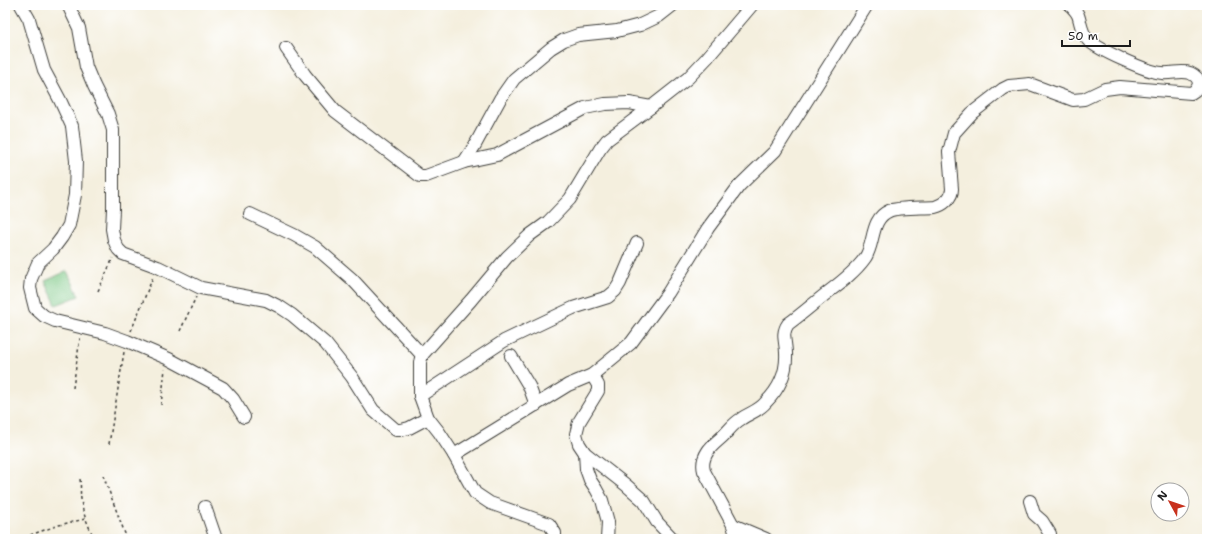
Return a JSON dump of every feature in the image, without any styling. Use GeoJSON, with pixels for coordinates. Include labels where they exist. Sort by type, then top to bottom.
{"type":"FeatureCollection","features":[{"type":"Feature","properties":{"kind":"street"},"geometry":{"type":"LineString","coordinates":[[21,5],[29,18],[44,70],[72,126],[76,161],[75,195],[69,225],[53,249],[38,263],[31,279],[30,288],[36,308],[44,316],[54,321],[105,333],[169,359],[223,388],[233,399],[244,417]]}},
{"type":"Feature","properties":{"kind":"street"},"geometry":{"type":"LineString","coordinates":[[68,5],[79,28],[86,66],[108,114],[113,130],[112,229],[114,240],[118,249],[123,254],[158,267],[201,288],[266,300],[280,307],[292,315],[325,343],[352,377],[373,410],[396,430],[409,428],[428,418]]}},
{"type":"Feature","properties":{"kind":"street"},"geometry":{"type":"LineString","coordinates":[[464,162],[500,99],[514,79],[551,48],[564,40],[578,35],[617,31],[640,25],[659,16],[673,5]]}},
{"type":"Feature","properties":{"kind":"street"},"geometry":{"type":"LineString","coordinates":[[556,539],[555,533],[549,524],[490,503],[475,493],[454,455],[428,418],[420,396],[420,362],[422,355],[507,257],[530,235],[548,222],[570,199],[607,140],[688,78],[752,5]]}},
{"type":"Feature","properties":{"kind":"street"},"geometry":{"type":"LineString","coordinates":[[454,455],[568,386],[592,375],[631,343],[668,293],[708,228],[739,186],[775,151],[867,5]]}},
{"type":"Feature","properties":{"kind":"street"},"geometry":{"type":"LineString","coordinates":[[737,539],[733,526],[704,471],[704,459],[708,451],[740,419],[756,411],[765,404],[775,392],[782,380],[785,366],[785,328],[788,324],[849,276],[866,257],[876,226],[883,215],[895,209],[940,206],[950,197],[952,193],[949,152],[952,138],[957,129],[972,114],[1008,86],[1030,84],[1073,100],[1084,99],[1105,89],[1120,87],[1191,93],[1198,88],[1198,80],[1189,73],[1153,72],[1124,60],[1095,45],[1086,39],[1082,31],[1077,12],[1070,5]]}},
{"type":"Feature","properties":{"kind":"street"},"geometry":{"type":"LineString","coordinates":[[286,48],[304,75],[335,111],[420,176],[426,176],[464,162],[497,155],[585,108],[605,104],[629,103],[650,108]]}},
{"type":"Feature","properties":{"kind":"street"},"geometry":{"type":"LineString","coordinates":[[250,214],[315,247],[352,279],[422,355]]}},
{"type":"Feature","properties":{"kind":"street"},"geometry":{"type":"LineString","coordinates":[[420,396],[504,342],[573,308],[608,297],[615,291],[620,282],[637,243]]}},
{"type":"Feature","properties":{"kind":"street"},"geometry":{"type":"LineString","coordinates":[[511,356],[529,386],[536,405]]}},
{"type":"Feature","properties":{"kind":"street"},"geometry":{"type":"LineString","coordinates":[[592,375],[598,385],[598,391],[579,422],[576,434],[578,444],[585,453],[639,496],[644,501],[657,522],[673,539]]}},
{"type":"Feature","properties":{"kind":"street"},"geometry":{"type":"LineString","coordinates":[[585,453],[586,469],[590,480],[602,500],[608,522],[607,539]]}},
{"type":"Feature","properties":{"kind":"street"},"geometry":{"type":"LineString","coordinates":[[1030,501],[1034,514],[1042,521],[1050,534],[1049,539]]}},
{"type":"Feature","properties":{"kind":"street"},"geometry":{"type":"LineString","coordinates":[[205,507],[216,539]]}},
{"type":"Feature","properties":{"kind":"street"},"geometry":{"type":"LineString","coordinates":[[733,526],[766,539]]}},
{"type":"Feature","properties":{"kind":"path"},"geometry":{"type":"LineString","coordinates":[[98,291],[109,265],[118,249]]}},
{"type":"Feature","properties":{"kind":"path"},"geometry":{"type":"LineString","coordinates":[[109,444],[127,341],[158,267]]}},
{"type":"Feature","properties":{"kind":"path"},"geometry":{"type":"LineString","coordinates":[[180,332],[201,288]]}},
{"type":"Feature","properties":{"kind":"path"},"geometry":{"type":"LineString","coordinates":[[73,388],[82,328]]}},
{"type":"Feature","properties":{"kind":"path"},"geometry":{"type":"LineString","coordinates":[[161,405],[166,367],[169,359]]}},
{"type":"Feature","properties":{"kind":"path"},"geometry":{"type":"LineString","coordinates":[[103,475],[127,539]]}},
{"type":"Feature","properties":{"kind":"path"},"geometry":{"type":"LineString","coordinates":[[80,480],[81,499],[85,519],[94,539]]}},
{"type":"Feature","properties":{"kind":"path"},"geometry":{"type":"LineString","coordinates":[[19,539],[59,525],[85,519]]}},
{"type":"Feature","properties":{"kind":"green space"},"geometry":{"type":"Polygon","coordinates":[[[67,271],[79,296],[56,305],[45,281],[67,271]]]}}]}
